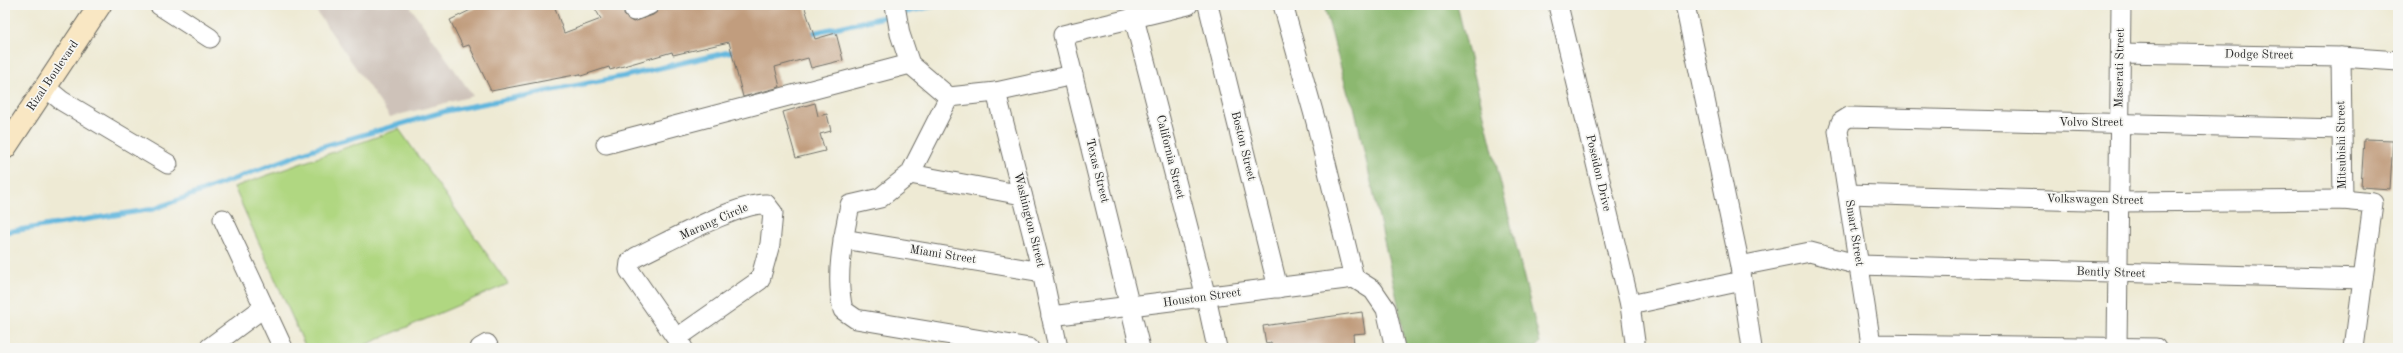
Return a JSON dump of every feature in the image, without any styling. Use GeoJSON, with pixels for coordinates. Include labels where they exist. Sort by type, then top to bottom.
{"type":"FeatureCollection","features":[{"type":"Feature","properties":{"kind":"main road","name":"Rizal Boulevard"},"geometry":{"type":"LineString","coordinates":[[5,148],[100,5]]}},
{"type":"Feature","properties":{"kind":"street"},"geometry":{"type":"LineString","coordinates":[[158,5],[210,38]]}},
{"type":"Feature","properties":{"kind":"street"},"geometry":{"type":"LineString","coordinates":[[895,5],[900,34],[910,64],[928,81],[949,97],[996,92],[1073,75]]}},
{"type":"Feature","properties":{"kind":"street"},"geometry":{"type":"LineString","coordinates":[[1134,18],[1188,5]]}},
{"type":"Feature","properties":{"kind":"street","name":"Boston Street"},"geometry":{"type":"LineString","coordinates":[[1208,5],[1278,288]]}},
{"type":"Feature","properties":{"kind":"street"},"geometry":{"type":"LineString","coordinates":[[1283,5],[1316,122],[1354,278],[1373,290],[1386,309],[1395,348]]}},
{"type":"Feature","properties":{"kind":"street","name":"Poseidon Drive"},"geometry":{"type":"LineString","coordinates":[[1558,5],[1630,305],[1635,342]]}},
{"type":"Feature","properties":{"kind":"street"},"geometry":{"type":"LineString","coordinates":[[1685,5],[1741,273],[1752,348]]}},
{"type":"Feature","properties":{"kind":"street","name":"Maserati Street"},"geometry":{"type":"LineString","coordinates":[[2117,347],[2121,5]]}},
{"type":"Feature","properties":{"kind":"street","name":"Texas Street"},"geometry":{"type":"LineString","coordinates":[[1134,18],[1063,35],[1140,348]]}},
{"type":"Feature","properties":{"kind":"street","name":"California Street"},"geometry":{"type":"LineString","coordinates":[[1134,18],[1206,297],[1217,348]]}},
{"type":"Feature","properties":{"kind":"street","name":"Dodge Street"},"geometry":{"type":"LineString","coordinates":[[2121,53],[2340,57],[2398,62]]}},
{"type":"Feature","properties":{"kind":"street","name":"Mitsubishi Street"},"geometry":{"type":"LineString","coordinates":[[2340,57],[2343,200],[2373,203],[2354,348]]}},
{"type":"Feature","properties":{"kind":"street"},"geometry":{"type":"LineString","coordinates":[[606,144],[910,64]]}},
{"type":"Feature","properties":{"kind":"street"},"geometry":{"type":"LineString","coordinates":[[46,87],[62,101],[168,164]]}},
{"type":"Feature","properties":{"kind":"street","name":"Washington Street"},"geometry":{"type":"LineString","coordinates":[[996,92],[1042,272],[1058,348]]}},
{"type":"Feature","properties":{"kind":"street"},"geometry":{"type":"LineString","coordinates":[[949,97],[910,174],[880,198],[850,205],[843,239],[839,292],[843,310],[856,319],[1029,348]]}},
{"type":"Feature","properties":{"kind":"street","name":"Volvo Street"},"geometry":{"type":"LineString","coordinates":[[1841,122],[1849,117],[2341,129]]}},
{"type":"Feature","properties":{"kind":"street","name":"Smart Street"},"geometry":{"type":"LineString","coordinates":[[1841,122],[1838,131],[1871,344],[2117,347]]}},
{"type":"Feature","properties":{"kind":"street"},"geometry":{"type":"LineString","coordinates":[[910,174],[1022,194]]}},
{"type":"Feature","properties":{"kind":"street","name":"Volkswagen Street"},"geometry":{"type":"LineString","coordinates":[[1848,194],[2118,202],[2343,200]]}},
{"type":"Feature","properties":{"kind":"street","name":"Marang Circle"},"geometry":{"type":"LineString","coordinates":[[756,204],[766,204],[772,213],[770,244],[760,280],[680,343],[629,270],[630,262],[636,257],[735,211],[756,204]]}},
{"type":"Feature","properties":{"kind":"street"},"geometry":{"type":"LineString","coordinates":[[223,219],[282,348]]}},
{"type":"Feature","properties":{"kind":"street","name":"Miami Street"},"geometry":{"type":"LineString","coordinates":[[843,239],[1042,272]]}},
{"type":"Feature","properties":{"kind":"street","name":"Bently Street"},"geometry":{"type":"LineString","coordinates":[[1630,305],[1810,252],[1859,265],[2363,279]]}},
{"type":"Feature","properties":{"kind":"street","name":"Houston Street"},"geometry":{"type":"LineString","coordinates":[[1051,316],[1354,278]]}},
{"type":"Feature","properties":{"kind":"street"},"geometry":{"type":"LineString","coordinates":[[209,348],[263,308]]}},
{"type":"Feature","properties":{"kind":"street"},"geometry":{"type":"LineString","coordinates":[[480,348],[487,344],[489,348]]}},
{"type":"Feature","properties":{"kind":"street"},"geometry":{"type":"LineString","coordinates":[[2117,347],[2156,348]]}},
{"type":"Feature","properties":{"kind":"shaded area"},"geometry":{"type":"Polygon","coordinates":[[[312,5],[409,5],[473,96],[390,117],[312,5]]]}},
{"type":"Feature","properties":{"kind":"green space"},"geometry":{"type":"Polygon","coordinates":[[[1324,5],[1457,5],[1540,343],[1535,348],[1405,348],[1399,308],[1354,106],[1348,94],[1324,5]]]}},
{"type":"Feature","properties":{"kind":"green space"},"geometry":{"type":"Polygon","coordinates":[[[399,129],[508,284],[358,348],[306,348],[234,187],[399,129]]]}},
{"type":"Feature","properties":{"kind":"building"},"geometry":{"type":"Polygon","coordinates":[[[481,5],[554,5],[564,33],[601,19],[593,5],[625,5],[624,15],[633,22],[653,15],[658,11],[660,5],[804,5],[815,39],[836,33],[843,60],[811,68],[808,58],[775,67],[780,87],[743,97],[729,42],[673,55],[672,52],[610,70],[609,67],[581,76],[580,74],[491,91],[469,45],[463,47],[450,20],[481,5]]]}},
{"type":"Feature","properties":{"kind":"building"},"geometry":{"type":"Polygon","coordinates":[[[815,103],[818,116],[827,114],[831,131],[820,134],[825,151],[796,158],[783,112],[815,103]]]}},
{"type":"Feature","properties":{"kind":"building"},"geometry":{"type":"Polygon","coordinates":[[[2364,139],[2393,140],[2390,189],[2361,187],[2364,139]]]}},
{"type":"Feature","properties":{"kind":"building"},"geometry":{"type":"Polygon","coordinates":[[[1362,312],[1365,333],[1353,334],[1354,345],[1332,348],[1272,348],[1271,343],[1266,344],[1263,326],[1362,312]]]}},
{"type":"Feature","properties":{"kind":"waterway"},"geometry":{"type":"LineString","coordinates":[[808,34],[938,5]]}},
{"type":"Feature","properties":{"kind":"waterway"},"geometry":{"type":"LineString","coordinates":[[5,232],[154,209],[314,149],[446,111],[625,76],[738,50]]}}]}
